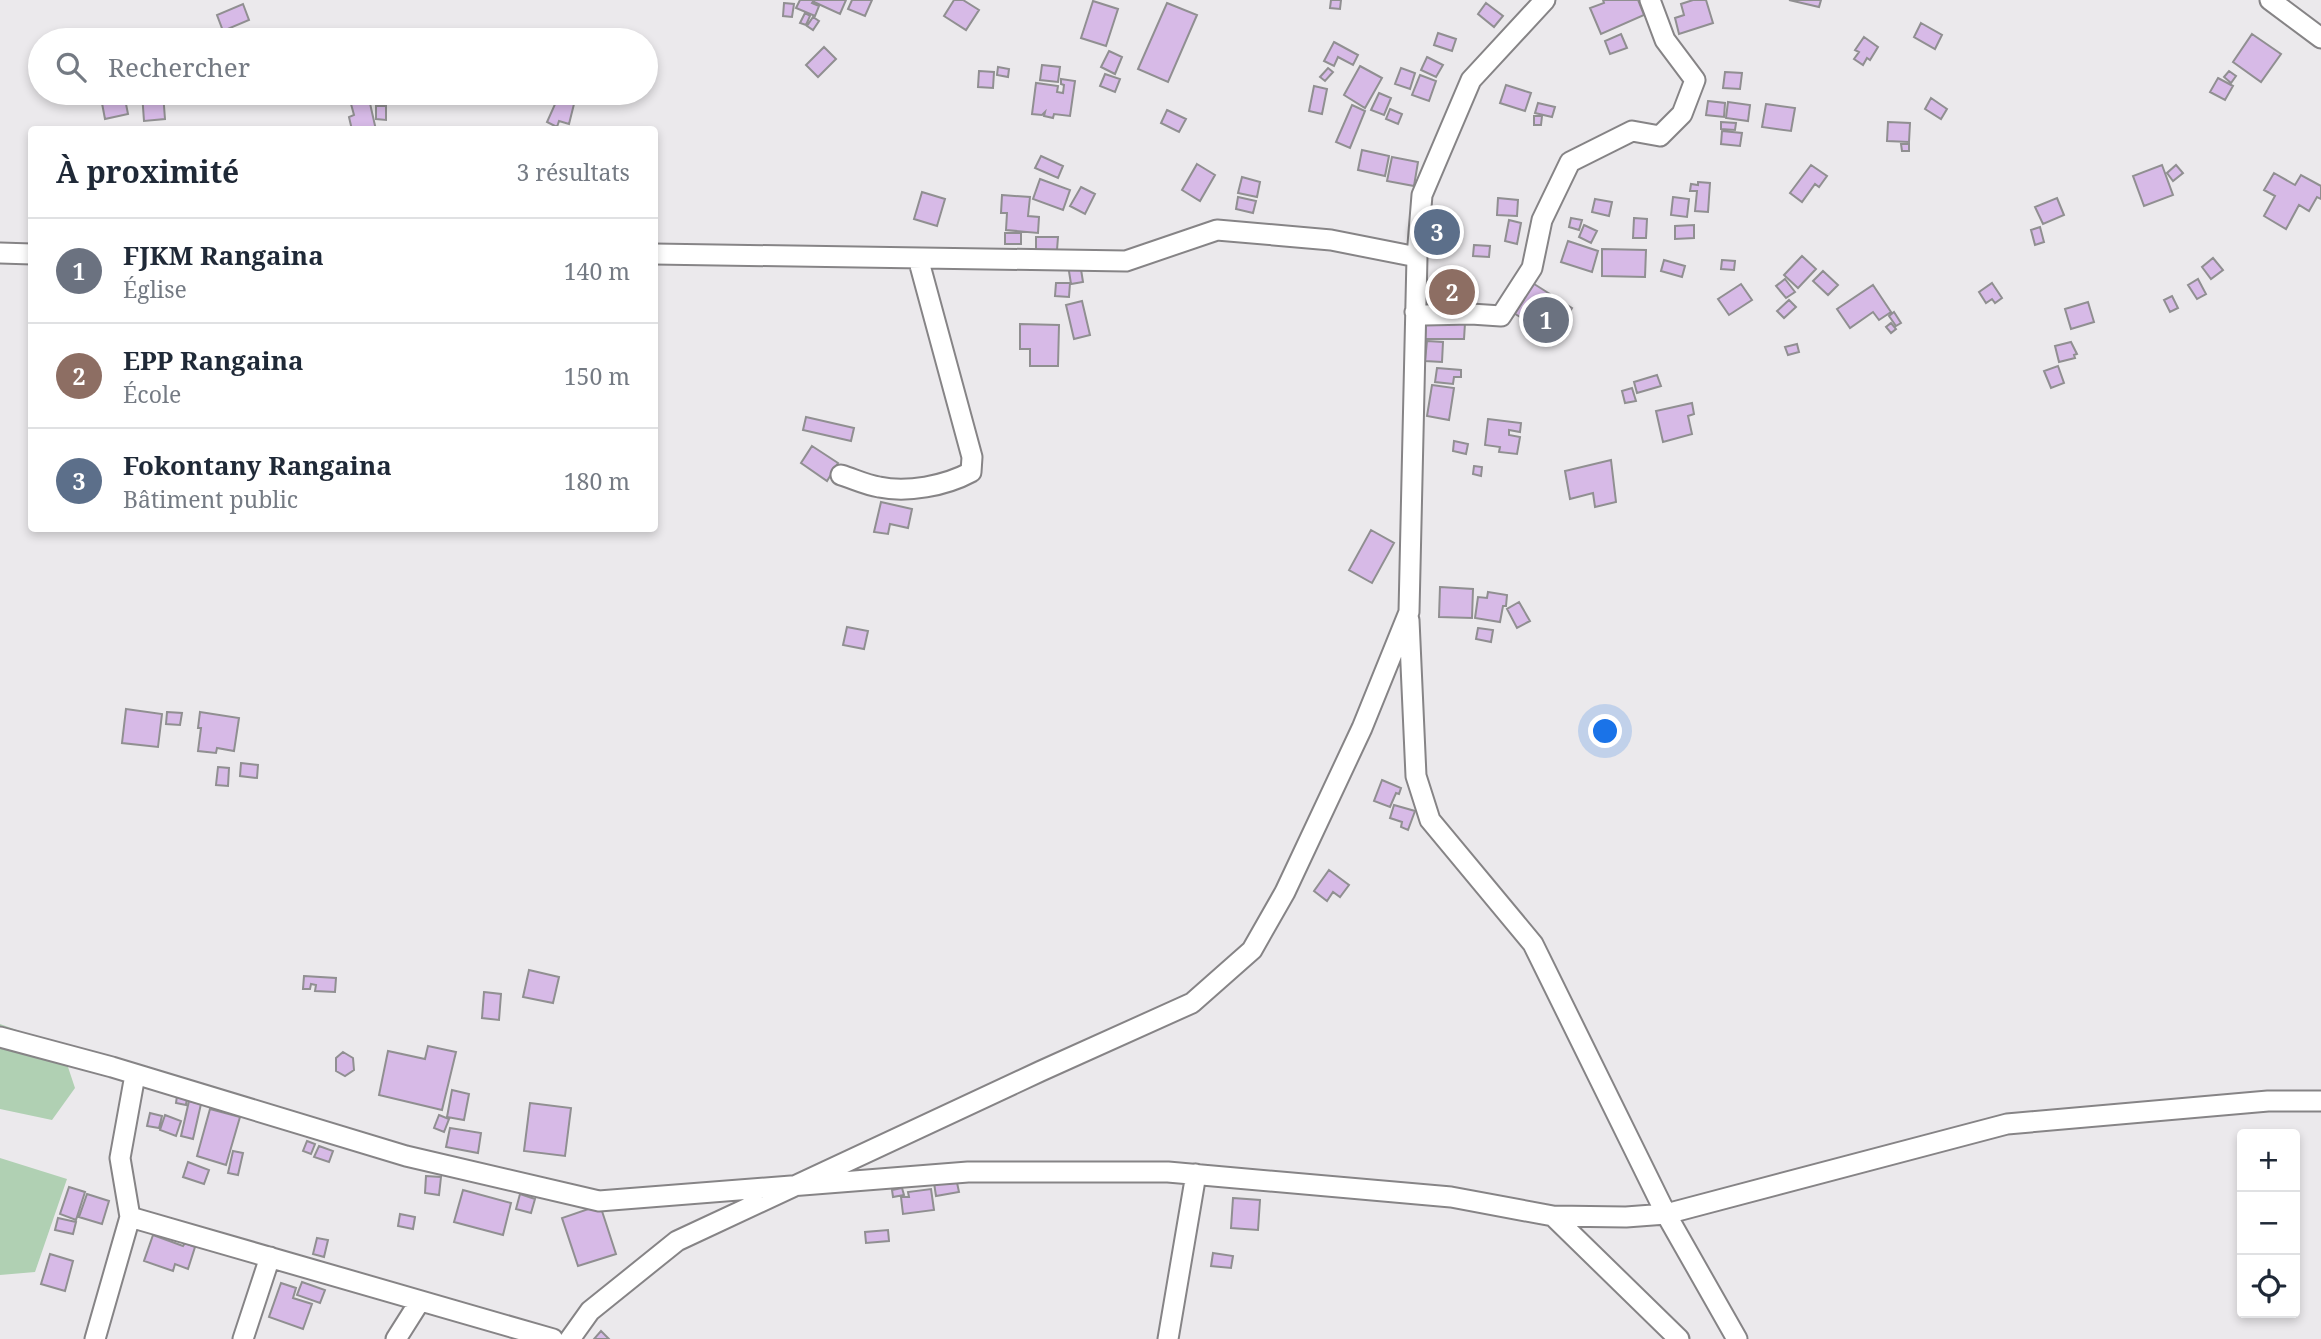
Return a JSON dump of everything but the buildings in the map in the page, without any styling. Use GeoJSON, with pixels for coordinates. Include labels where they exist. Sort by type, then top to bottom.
{"type":"FeatureCollection","features":[{"type":"Feature","properties":{"kind":"street"},"geometry":{"type":"LineString","coordinates":[[1545,0],[1471,80],[1422,195],[1417,257],[1409,612],[1416,776],[1430,820],[1533,944],[1666,1214],[1737,1339]]}},
{"type":"Feature","properties":{"kind":"street"},"geometry":{"type":"LineString","coordinates":[[1416,312],[1425,315],[1501,316],[1532,268],[1542,220],[1570,162],[1632,131],[1660,136],[1682,114],[1695,80],[1665,40],[1650,0]]}},
{"type":"Feature","properties":{"kind":"street"},"geometry":{"type":"LineString","coordinates":[[2270,0],[2321,38]]}},
{"type":"Feature","properties":{"kind":"street"},"geometry":{"type":"LineString","coordinates":[[658,254],[1126,261],[1217,230],[1331,240],[1417,257]]}},
{"type":"Feature","properties":{"kind":"street"},"geometry":{"type":"LineString","coordinates":[[0,253],[28,254]]}},
{"type":"Feature","properties":{"kind":"street"},"geometry":{"type":"LineString","coordinates":[[841,475],[878,487],[902,490],[956,480],[971,472],[972,457],[918,258]]}},
{"type":"Feature","properties":{"kind":"street"},"geometry":{"type":"LineString","coordinates":[[570,1339],[590,1311],[677,1241],[1192,1003],[1252,950],[1285,892],[1356,740],[1409,612]]}},
{"type":"Feature","properties":{"kind":"street"},"geometry":{"type":"LineString","coordinates":[[0,1037],[135,1074],[406,1156],[599,1201],[968,1172],[1168,1172],[1451,1197],[1553,1216],[1626,1217],[1666,1214],[2007,1124],[2268,1101],[2321,1101]]}},
{"type":"Feature","properties":{"kind":"street"},"geometry":{"type":"LineString","coordinates":[[95,1339],[130,1217],[120,1158],[135,1074]]}},
{"type":"Feature","properties":{"kind":"street"},"geometry":{"type":"LineString","coordinates":[[1168,1339],[1196,1174]]}},
{"type":"Feature","properties":{"kind":"street"},"geometry":{"type":"LineString","coordinates":[[1553,1216],[1679,1339]]}},
{"type":"Feature","properties":{"kind":"street"},"geometry":{"type":"LineString","coordinates":[[130,1217],[552,1339]]}},
{"type":"Feature","properties":{"kind":"street"},"geometry":{"type":"LineString","coordinates":[[243,1339],[270,1257]]}},
{"type":"Feature","properties":{"kind":"street"},"geometry":{"type":"LineString","coordinates":[[396,1339],[420,1301]]}},
{"type":"Feature","properties":{"kind":"green space"},"geometry":{"type":"Polygon","coordinates":[[[0,1024],[61,1046],[75,1088],[52,1120],[0,1109],[0,1024]]]}},
{"type":"Feature","properties":{"kind":"green space"},"geometry":{"type":"Polygon","coordinates":[[[0,1158],[67,1179],[35,1272],[0,1275],[0,1158]]]}},
{"type":"Feature","properties":{"kind":"place","name":"Fokontany Rangaina"},"geometry":{"type":"Point","coordinates":[1437,232]}},
{"type":"Feature","properties":{"kind":"place","name":"EPP Rangaina"},"geometry":{"type":"Point","coordinates":[1452,292]}},
{"type":"Feature","properties":{"kind":"place","name":"FJKM Rangaina"},"geometry":{"type":"Point","coordinates":[1546,320]}}]}
